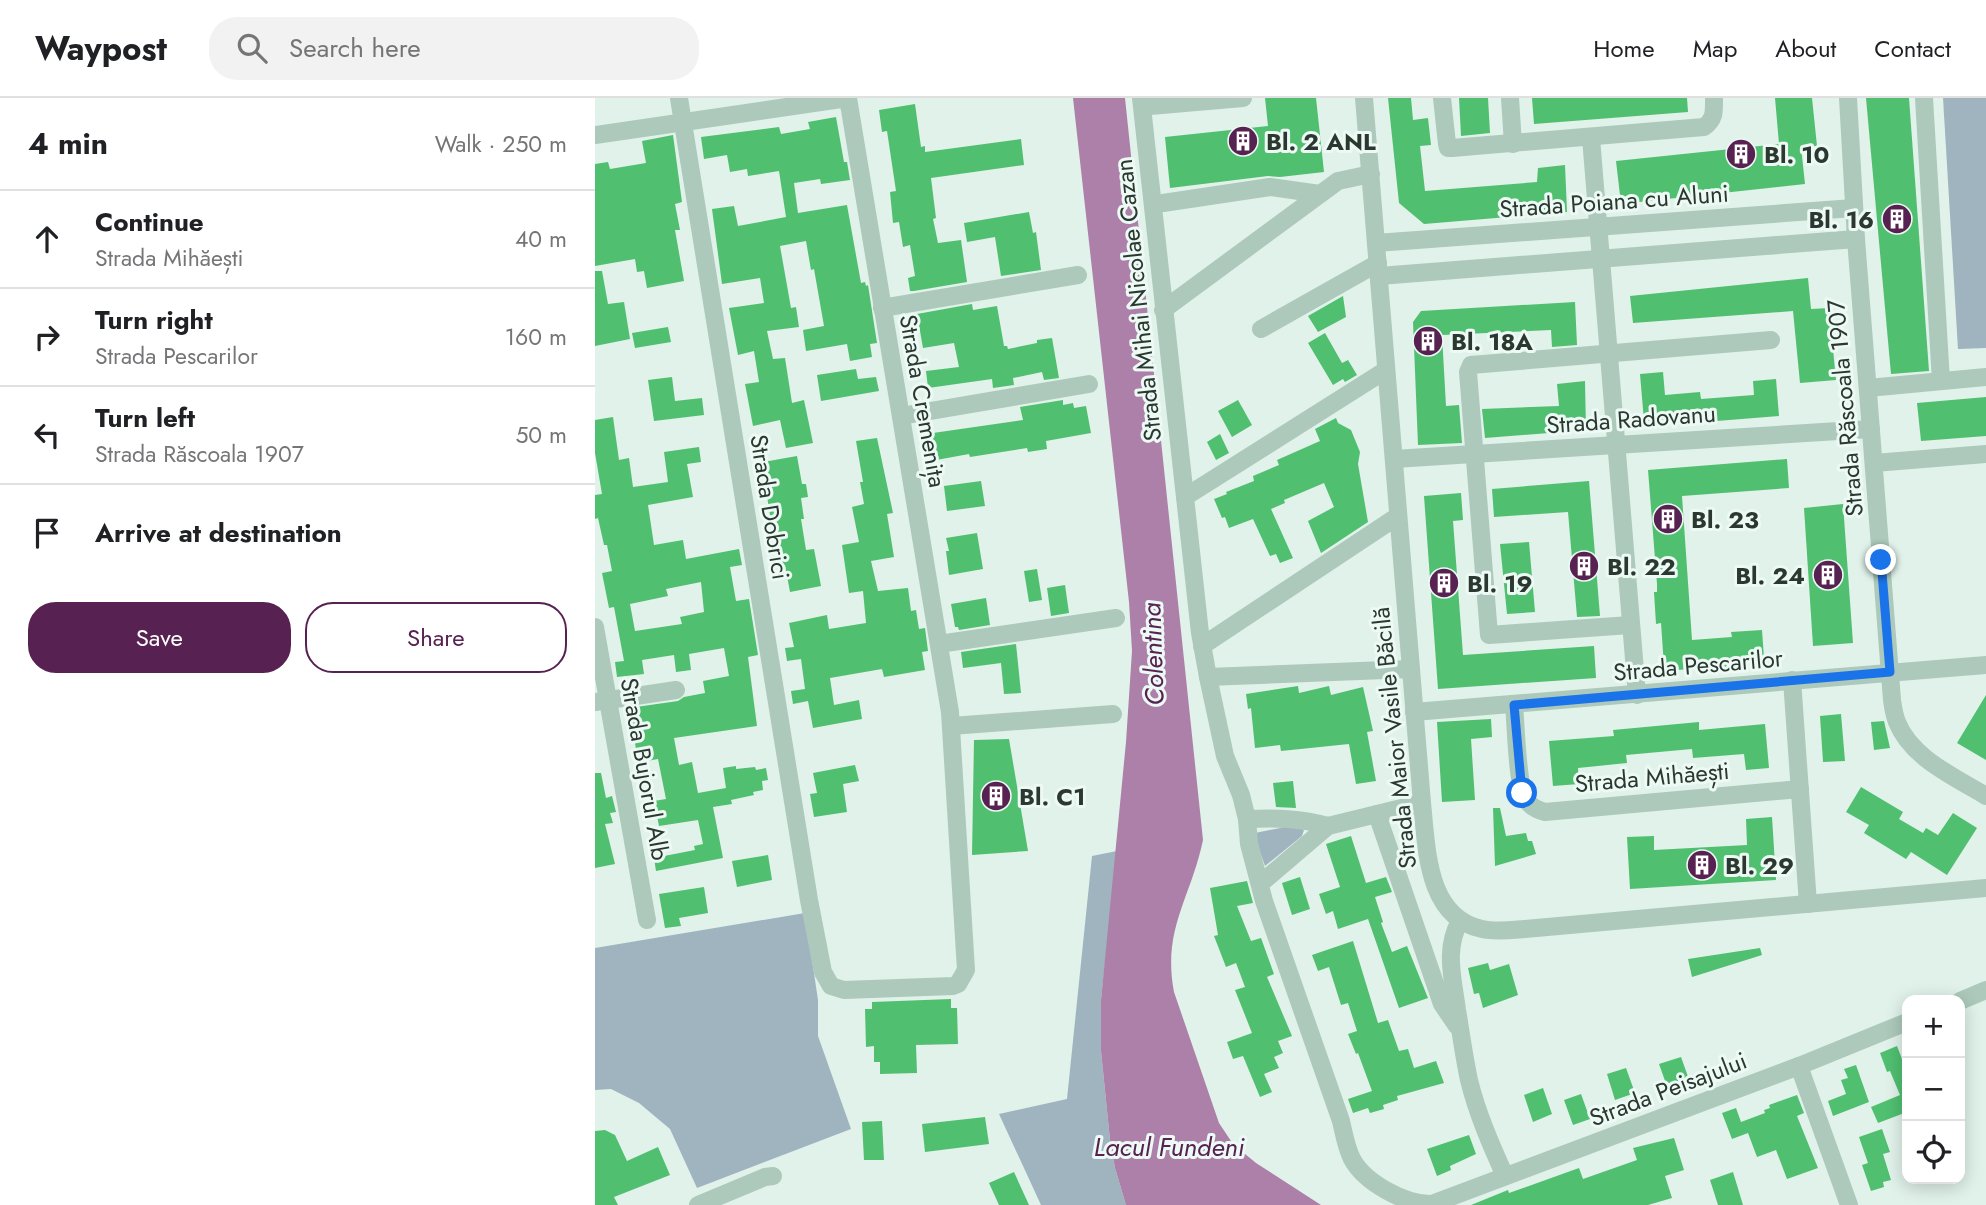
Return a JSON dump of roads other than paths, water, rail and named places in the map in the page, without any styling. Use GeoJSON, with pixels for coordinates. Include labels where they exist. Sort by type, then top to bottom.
{"type":"FeatureCollection","features":[{"type":"Feature","properties":{"kind":"street","name":"Strada Dobrici"},"geometry":{"type":"LineString","coordinates":[[679,98],[809,900],[823,972],[831,986],[844,989],[944,987],[958,984],[966,970],[950,719]]}},
{"type":"Feature","properties":{"kind":"street"},"geometry":{"type":"LineString","coordinates":[[595,135],[848,98]]}},
{"type":"Feature","properties":{"kind":"street","name":"Strada Cremenița"},"geometry":{"type":"LineString","coordinates":[[848,98],[950,719]]}},
{"type":"Feature","properties":{"kind":"street","name":"Strada Mihai Nicolae Cazan"},"geometry":{"type":"LineString","coordinates":[[1141,98],[1202,646],[1225,756],[1236,779],[1247,820],[1248,844],[1260,884]]}},
{"type":"Feature","properties":{"kind":"street"},"geometry":{"type":"LineString","coordinates":[[1150,98],[1150,107],[1243,98]]}},
{"type":"Feature","properties":{"kind":"street","name":"Strada Maior Vasile Băcilă"},"geometry":{"type":"LineString","coordinates":[[1364,98],[1422,803],[1432,880],[1443,901],[1460,920]]}},
{"type":"Feature","properties":{"kind":"street"},"geometry":{"type":"LineString","coordinates":[[1442,98],[1448,148],[1513,145],[1704,127],[1711,122],[1714,114],[1714,98]]}},
{"type":"Feature","properties":{"kind":"street"},"geometry":{"type":"LineString","coordinates":[[1510,98],[1513,145]]}},
{"type":"Feature","properties":{"kind":"street","name":"Strada Răscoala 1907"},"geometry":{"type":"LineString","coordinates":[[1848,98],[1856,239],[1896,722],[1907,740],[1924,757],[1986,796]]}},
{"type":"Feature","properties":{"kind":"street"},"geometry":{"type":"LineString","coordinates":[[1924,98],[1941,382]]}},
{"type":"Feature","properties":{"kind":"street"},"geometry":{"type":"LineString","coordinates":[[1591,138],[1637,695]]}},
{"type":"Feature","properties":{"kind":"street"},"geometry":{"type":"LineString","coordinates":[[1163,310],[1338,181],[1371,174]]}},
{"type":"Feature","properties":{"kind":"street"},"geometry":{"type":"LineString","coordinates":[[1163,203],[1270,187],[1320,194]]}},
{"type":"Feature","properties":{"kind":"street","name":"Strada Poiana cu Aluni"},"geometry":{"type":"LineString","coordinates":[[1376,243],[1854,208]]}},
{"type":"Feature","properties":{"kind":"street"},"geometry":{"type":"LineString","coordinates":[[1261,329],[1378,270],[1601,259],[1856,239]]}},
{"type":"Feature","properties":{"kind":"street"},"geometry":{"type":"LineString","coordinates":[[882,308],[1078,275]]}},
{"type":"Feature","properties":{"kind":"street"},"geometry":{"type":"LineString","coordinates":[[1630,625],[1489,635],[1468,372],[1471,365],[1771,340]]}},
{"type":"Feature","properties":{"kind":"street"},"geometry":{"type":"LineString","coordinates":[[1185,497],[1387,370]]}},
{"type":"Feature","properties":{"kind":"street"},"geometry":{"type":"LineString","coordinates":[[1868,388],[1986,377]]}},
{"type":"Feature","properties":{"kind":"street"},"geometry":{"type":"LineString","coordinates":[[901,416],[1089,384]]}},
{"type":"Feature","properties":{"kind":"street","name":"Strada Radovanu"},"geometry":{"type":"LineString","coordinates":[[1394,459],[1871,429]]}},
{"type":"Feature","properties":{"kind":"street"},"geometry":{"type":"LineString","coordinates":[[1874,463],[1986,454]]}},
{"type":"Feature","properties":{"kind":"street"},"geometry":{"type":"LineString","coordinates":[[1202,646],[1398,516]]}},
{"type":"Feature","properties":{"kind":"street"},"geometry":{"type":"LineString","coordinates":[[939,644],[1116,618]]}},
{"type":"Feature","properties":{"kind":"street","name":"Strada Bujorul Alb"},"geometry":{"type":"LineString","coordinates":[[595,628],[601,701],[647,920]]}},
{"type":"Feature","properties":{"kind":"street","name":"Strada Pescarilor"},"geometry":{"type":"LineString","coordinates":[[1414,712],[1986,665]]}},
{"type":"Feature","properties":{"kind":"street"},"geometry":{"type":"LineString","coordinates":[[1208,677],[1411,669]]}},
{"type":"Feature","properties":{"kind":"street"},"geometry":{"type":"LineString","coordinates":[[1792,680],[1808,904]]}},
{"type":"Feature","properties":{"kind":"street"},"geometry":{"type":"LineString","coordinates":[[601,701],[676,690]]}},
{"type":"Feature","properties":{"kind":"street","name":"Strada Mihăești"},"geometry":{"type":"LineString","coordinates":[[1514,705],[1522,793],[1537,810],[1545,812],[1800,789]]}},
{"type":"Feature","properties":{"kind":"street"},"geometry":{"type":"LineString","coordinates":[[950,719],[1113,714]]}},
{"type":"Feature","properties":{"kind":"street"},"geometry":{"type":"LineString","coordinates":[[1247,820],[1291,818],[1328,826],[1422,803]]}},
{"type":"Feature","properties":{"kind":"street"},"geometry":{"type":"LineString","coordinates":[[1377,814],[1442,1004],[1461,1030]]}},
{"type":"Feature","properties":{"kind":"street"},"geometry":{"type":"LineString","coordinates":[[1260,884],[1328,826]]}},
{"type":"Feature","properties":{"kind":"street","name":"Strada Peisajului"},"geometry":{"type":"LineString","coordinates":[[1260,884],[1352,1158],[1369,1178],[1403,1199],[1417,1204],[1432,1204],[1445,1200],[1799,1066],[1902,1024]]}},
{"type":"Feature","properties":{"kind":"street"},"geometry":{"type":"LineString","coordinates":[[1505,1176],[1485,1129],[1469,1080],[1450,963],[1453,936],[1460,920],[1481,929],[1525,929],[1986,888]]}},
{"type":"Feature","properties":{"kind":"street"},"geometry":{"type":"LineString","coordinates":[[1965,999],[1986,990]]}},
{"type":"Feature","properties":{"kind":"street"},"geometry":{"type":"LineString","coordinates":[[1799,1066],[1849,1205]]}},
{"type":"Feature","properties":{"kind":"street"},"geometry":{"type":"LineString","coordinates":[[698,1205],[773,1176]]}},
{"type":"Feature","properties":{"kind":"water","name":"Lacul Fundeni"},"geometry":{"type":"Polygon","coordinates":[[[1073,98],[1125,98],[1203,840],[1175,932],[1171,970],[1174,992],[1219,1123],[1233,1144],[1256,1163],[1321,1205],[1126,1205],[1115,1168],[1101,1051],[1101,1000],[1132,651],[1129,602],[1073,98]]]}},
{"type":"Feature","properties":{"kind":"place","name":"Bl. 2 ANL"},"geometry":{"type":"Point","coordinates":[1243,141]}},
{"type":"Feature","properties":{"kind":"place","name":"Bl. 10"},"geometry":{"type":"Point","coordinates":[1741,154]}},
{"type":"Feature","properties":{"kind":"place","name":"Bl. 16"},"geometry":{"type":"Point","coordinates":[1897,219]}},
{"type":"Feature","properties":{"kind":"place","name":"Bl. 18A"},"geometry":{"type":"Point","coordinates":[1428,341]}},
{"type":"Feature","properties":{"kind":"place","name":"Bl. 23"},"geometry":{"type":"Point","coordinates":[1668,519]}},
{"type":"Feature","properties":{"kind":"place","name":"Bl. 22"},"geometry":{"type":"Point","coordinates":[1584,566]}},
{"type":"Feature","properties":{"kind":"place","name":"Bl. 24"},"geometry":{"type":"Point","coordinates":[1828,575]}},
{"type":"Feature","properties":{"kind":"place","name":"Bl. 19"},"geometry":{"type":"Point","coordinates":[1444,583]}},
{"type":"Feature","properties":{"kind":"place","name":"Bl. C1"},"geometry":{"type":"Point","coordinates":[996,796]}},
{"type":"Feature","properties":{"kind":"place","name":"Bl. 29"},"geometry":{"type":"Point","coordinates":[1702,865]}},
{"type":"Feature","properties":{"kind":"water label","name":"Colentina"},"geometry":{"type":"Point","coordinates":[1153,654]}}]}
